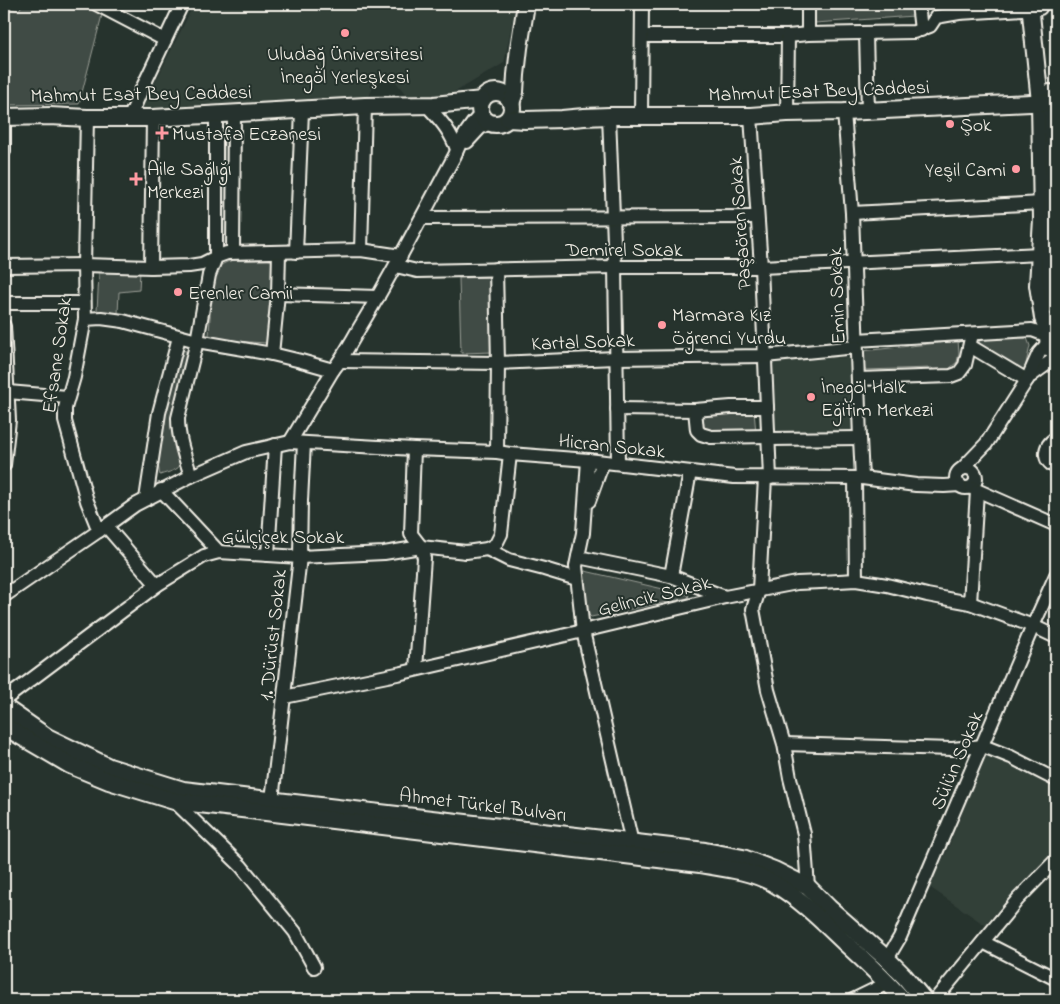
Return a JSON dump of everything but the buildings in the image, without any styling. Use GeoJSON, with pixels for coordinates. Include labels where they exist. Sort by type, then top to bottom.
{"type":"FeatureCollection","features":[{"type":"Feature","properties":{"kind":"main road"},"geometry":{"type":"LineString","coordinates":[[400,105],[461,103],[485,109],[494,124],[499,124],[510,109],[515,92],[526,4]]}},
{"type":"Feature","properties":{"kind":"main road"},"geometry":{"type":"LineString","coordinates":[[1035,6],[1049,102],[1054,161],[1054,225],[1050,263],[1051,290],[1056,306]]}},
{"type":"Feature","properties":{"kind":"main road"},"geometry":{"type":"LineString","coordinates":[[485,109],[502,86],[519,48]]}},
{"type":"Feature","properties":{"kind":"main road"},"geometry":{"type":"LineString","coordinates":[[400,105],[440,112],[485,109],[500,93],[508,99],[510,109]]}},
{"type":"Feature","properties":{"kind":"main road"},"geometry":{"type":"LineString","coordinates":[[1049,102],[1040,131],[1040,203],[1042,219],[1038,285],[1043,318],[1051,339]]}},
{"type":"Feature","properties":{"kind":"main road","name":"Mahmut Esat Bey Caddesi"},"geometry":{"type":"LineString","coordinates":[[510,109],[525,120],[562,120],[609,116],[751,116],[1049,102]]}},
{"type":"Feature","properties":{"kind":"main road"},"geometry":{"type":"LineString","coordinates":[[1004,104],[1018,109],[1031,119],[1040,131]]}},
{"type":"Feature","properties":{"kind":"main road","name":"Mahmut Esat Bey Caddesi"},"geometry":{"type":"LineString","coordinates":[[4,117],[50,116],[129,119],[400,105]]}},
{"type":"Feature","properties":{"kind":"main road","name":"Ahmet Türkel Bulvarı"},"geometry":{"type":"LineString","coordinates":[[4,707],[47,738],[109,767],[184,790],[705,851],[743,858],[774,870],[808,887],[887,959],[924,1000]]}},
{"type":"Feature","properties":{"kind":"main road","name":"Ahmet Türkel Bulvarı"},"geometry":{"type":"LineString","coordinates":[[4,725],[70,765],[109,781],[174,801],[700,864],[748,873],[772,883],[819,918],[888,983],[903,1000]]}},
{"type":"Feature","properties":{"kind":"street"},"geometry":{"type":"LineString","coordinates":[[96,4],[165,40]]}},
{"type":"Feature","properties":{"kind":"street"},"geometry":{"type":"LineString","coordinates":[[129,119],[182,4]]}},
{"type":"Feature","properties":{"kind":"street"},"geometry":{"type":"LineString","coordinates":[[641,116],[642,4]]}},
{"type":"Feature","properties":{"kind":"street"},"geometry":{"type":"LineString","coordinates":[[808,4],[808,34]]}},
{"type":"Feature","properties":{"kind":"street"},"geometry":{"type":"LineString","coordinates":[[918,4],[921,30]]}},
{"type":"Feature","properties":{"kind":"street"},"geometry":{"type":"LineString","coordinates":[[642,36],[788,36],[914,32],[930,26],[936,17],[1035,6]]}},
{"type":"Feature","properties":{"kind":"street"},"geometry":{"type":"LineString","coordinates":[[866,34],[868,111]]}},
{"type":"Feature","properties":{"kind":"street"},"geometry":{"type":"LineString","coordinates":[[788,36],[788,113]]}},
{"type":"Feature","properties":{"kind":"street"},"geometry":{"type":"LineString","coordinates":[[361,250],[365,106]]}},
{"type":"Feature","properties":{"kind":"street"},"geometry":{"type":"LineString","coordinates":[[290,442],[378,297],[472,123],[485,109]]}},
{"type":"Feature","properties":{"kind":"street"},"geometry":{"type":"LineString","coordinates":[[431,110],[444,123],[451,134],[456,152]]}},
{"type":"Feature","properties":{"kind":"street"},"geometry":{"type":"LineString","coordinates":[[296,252],[302,111]]}},
{"type":"Feature","properties":{"kind":"street","name":"Emin Sokak"},"geometry":{"type":"LineString","coordinates":[[844,112],[852,213],[860,438],[856,580]]}},
{"type":"Feature","properties":{"kind":"street"},"geometry":{"type":"LineString","coordinates":[[233,252],[234,114]]}},
{"type":"Feature","properties":{"kind":"street"},"geometry":{"type":"LineString","coordinates":[[191,476],[180,441],[178,418],[197,341],[209,275],[216,257],[216,115]]}},
{"type":"Feature","properties":{"kind":"street"},"geometry":{"type":"LineString","coordinates":[[609,116],[615,267],[618,463]]}},
{"type":"Feature","properties":{"kind":"street","name":"Paşaören Sokak"},"geometry":{"type":"LineString","coordinates":[[751,116],[761,267],[769,437],[768,478],[758,590],[753,609],[768,690],[784,744],[790,778],[804,834],[808,887]]}},
{"type":"Feature","properties":{"kind":"street"},"geometry":{"type":"LineString","coordinates":[[4,117],[4,151]]}},
{"type":"Feature","properties":{"kind":"street","name":"Efsane Sokak"},"geometry":{"type":"LineString","coordinates":[[87,118],[84,265],[85,319],[74,377],[65,408],[65,421],[87,501],[103,529],[157,585]]}},
{"type":"Feature","properties":{"kind":"street"},"geometry":{"type":"LineString","coordinates":[[151,267],[153,118]]}},
{"type":"Feature","properties":{"kind":"street"},"geometry":{"type":"LineString","coordinates":[[852,213],[1040,203]]}},
{"type":"Feature","properties":{"kind":"street"},"geometry":{"type":"LineString","coordinates":[[422,218],[757,216]]}},
{"type":"Feature","properties":{"kind":"street","name":"Demirel Sokak"},"geometry":{"type":"LineString","coordinates":[[4,266],[84,265],[151,267],[196,265],[233,252],[361,250],[398,261],[417,271],[615,267],[761,267],[1040,254]]}},
{"type":"Feature","properties":{"kind":"street"},"geometry":{"type":"LineString","coordinates":[[272,354],[278,294],[279,252]]}},
{"type":"Feature","properties":{"kind":"street"},"geometry":{"type":"LineString","coordinates":[[487,549],[496,544],[501,534],[503,453],[498,363],[496,269]]}},
{"type":"Feature","properties":{"kind":"street"},"geometry":{"type":"LineString","coordinates":[[278,294],[378,297]]}},
{"type":"Feature","properties":{"kind":"street"},"geometry":{"type":"LineString","coordinates":[[4,303],[84,303]]}},
{"type":"Feature","properties":{"kind":"street","name":"Kartal Sokak"},"geometry":{"type":"LineString","coordinates":[[85,319],[101,318],[123,321],[197,341],[337,366],[765,356],[856,343],[971,340],[1032,330],[1051,339]]}},
{"type":"Feature","properties":{"kind":"street"},"geometry":{"type":"LineString","coordinates":[[4,326],[9,420],[4,465]]}},
{"type":"Feature","properties":{"kind":"street"},"geometry":{"type":"LineString","coordinates":[[146,499],[159,413],[179,337]]}},
{"type":"Feature","properties":{"kind":"street"},"geometry":{"type":"LineString","coordinates":[[970,603],[967,481],[986,444],[1027,380],[1039,354],[1051,339]]}},
{"type":"Feature","properties":{"kind":"street"},"geometry":{"type":"LineString","coordinates":[[858,378],[951,376],[959,373],[965,365],[971,340],[1027,380]]}},
{"type":"Feature","properties":{"kind":"street"},"geometry":{"type":"LineString","coordinates":[[1027,380],[1056,357]]}},
{"type":"Feature","properties":{"kind":"street"},"geometry":{"type":"LineString","coordinates":[[8,392],[67,398]]}},
{"type":"Feature","properties":{"kind":"street"},"geometry":{"type":"LineString","coordinates":[[617,409],[695,410],[767,407]]}},
{"type":"Feature","properties":{"kind":"street"},"geometry":{"type":"LineString","coordinates":[[695,410],[697,430],[701,434],[711,437],[860,438]]}},
{"type":"Feature","properties":{"kind":"street"},"geometry":{"type":"LineString","coordinates":[[1056,438],[1049,444],[1046,452],[1050,464],[1056,467]]}},
{"type":"Feature","properties":{"kind":"street","name":"Hicran Sokak"},"geometry":{"type":"LineString","coordinates":[[4,596],[135,505],[161,490],[246,452],[290,442],[503,453],[618,463],[734,477],[859,478],[916,485],[940,480],[967,481]]}},
{"type":"Feature","properties":{"kind":"street","name":"1. Dürüst Sokak"},"geometry":{"type":"LineString","coordinates":[[272,800],[300,557],[304,443]]}},
{"type":"Feature","properties":{"kind":"street"},"geometry":{"type":"LineString","coordinates":[[268,555],[275,445]]}},
{"type":"Feature","properties":{"kind":"street"},"geometry":{"type":"LineString","coordinates":[[414,449],[411,534],[421,548],[424,558],[416,669]]}},
{"type":"Feature","properties":{"kind":"street"},"geometry":{"type":"LineString","coordinates":[[588,460],[583,534],[576,566],[577,579],[583,631],[632,843]]}},
{"type":"Feature","properties":{"kind":"street"},"geometry":{"type":"LineString","coordinates":[[584,515],[604,462]]}},
{"type":"Feature","properties":{"kind":"street"},"geometry":{"type":"LineString","coordinates":[[671,576],[690,472]]}},
{"type":"Feature","properties":{"kind":"street"},"geometry":{"type":"LineString","coordinates":[[967,481],[1056,525]]}},
{"type":"Feature","properties":{"kind":"street"},"geometry":{"type":"LineString","coordinates":[[161,490],[219,552]]}},
{"type":"Feature","properties":{"kind":"street","name":"Gülçiçek Sokak"},"geometry":{"type":"LineString","coordinates":[[4,700],[157,585],[204,556],[219,552],[300,557],[384,553],[421,548],[466,552],[487,549]]}},
{"type":"Feature","properties":{"kind":"street"},"geometry":{"type":"LineString","coordinates":[[487,549],[509,560],[544,568],[577,579]]}},
{"type":"Feature","properties":{"kind":"street"},"geometry":{"type":"LineString","coordinates":[[578,557],[671,576],[725,597]]}},
{"type":"Feature","properties":{"kind":"street","name":"Sülün Sokak"},"geometry":{"type":"LineString","coordinates":[[887,959],[900,937],[1056,575]]}},
{"type":"Feature","properties":{"kind":"street","name":"Gelincik Sokak"},"geometry":{"type":"LineString","coordinates":[[284,697],[416,669],[725,597],[758,590],[829,581],[856,580],[970,603],[1033,626],[1056,637]]}},
{"type":"Feature","properties":{"kind":"street"},"geometry":{"type":"LineString","coordinates":[[784,744],[952,749],[982,746],[1011,756],[1056,780]]}},
{"type":"Feature","properties":{"kind":"street"},"geometry":{"type":"LineString","coordinates":[[174,801],[241,866],[295,932],[314,967]]}},
{"type":"Feature","properties":{"kind":"street"},"geometry":{"type":"LineString","coordinates":[[935,1000],[1018,899],[1056,860]]}},
{"type":"Feature","properties":{"kind":"street"},"geometry":{"type":"LineString","coordinates":[[983,942],[1056,979]]}},
{"type":"Feature","properties":{"kind":"street"},"geometry":{"type":"LineString","coordinates":[[853,1000],[888,983]]}},
{"type":"Feature","properties":{"kind":"shaded area"},"geometry":{"type":"Polygon","coordinates":[[[23,4],[82,4],[102,15],[79,104],[4,105],[4,7],[18,11],[23,4]]]}},
{"type":"Feature","properties":{"kind":"shaded area","name":"Uludağ Üniversitesi İnegöl Yerleşkesi"},"geometry":{"type":"Polygon","coordinates":[[[194,4],[516,4],[504,63],[450,95],[407,96],[395,81],[377,78],[368,99],[144,111],[143,107],[194,4]]]}},
{"type":"Feature","properties":{"kind":"shaded area"},"geometry":{"type":"Polygon","coordinates":[[[815,4],[913,4],[914,16],[815,23],[815,4]]]}},
{"type":"Feature","properties":{"kind":"shaded area"},"geometry":{"type":"Polygon","coordinates":[[[224,132],[230,132],[229,246],[223,245],[224,132]]]}},
{"type":"Feature","properties":{"kind":"shaded area"},"geometry":{"type":"Polygon","coordinates":[[[234,260],[268,260],[274,264],[267,343],[215,340],[209,336],[212,280],[221,265],[234,260]]]}},
{"type":"Feature","properties":{"kind":"shaded area"},"geometry":{"type":"Polygon","coordinates":[[[100,271],[140,271],[139,290],[119,292],[118,314],[99,313],[97,311],[100,271]]]}},
{"type":"Feature","properties":{"kind":"shaded area"},"geometry":{"type":"Polygon","coordinates":[[[492,277],[493,352],[461,353],[459,278],[492,277]]]}},
{"type":"Feature","properties":{"kind":"shaded area"},"geometry":{"type":"Polygon","coordinates":[[[980,337],[1027,338],[1030,346],[1024,372],[979,347],[980,337]]]}},
{"type":"Feature","properties":{"kind":"shaded area"},"geometry":{"type":"Polygon","coordinates":[[[958,341],[959,353],[957,362],[949,369],[937,373],[932,368],[863,370],[862,351],[958,341]]]}},
{"type":"Feature","properties":{"kind":"shaded area"},"geometry":{"type":"Polygon","coordinates":[[[181,350],[186,351],[186,359],[171,426],[172,435],[182,462],[176,469],[160,475],[158,463],[160,443],[181,350]]]}},
{"type":"Feature","properties":{"kind":"shaded area","name":"İnegöl Halk Eğitim Merkezi"},"geometry":{"type":"Polygon","coordinates":[[[850,357],[854,433],[771,433],[770,361],[850,357]]]}},
{"type":"Feature","properties":{"kind":"shaded area"},"geometry":{"type":"Polygon","coordinates":[[[754,411],[756,433],[706,433],[702,430],[701,418],[705,415],[754,411]]]}},
{"type":"Feature","properties":{"kind":"shaded area"},"geometry":{"type":"Polygon","coordinates":[[[585,571],[689,595],[688,598],[591,617],[580,576],[585,571]]]}},
{"type":"Feature","properties":{"kind":"shaded area"},"geometry":{"type":"Polygon","coordinates":[[[990,755],[1056,786],[1056,850],[1023,882],[985,925],[928,886],[946,853],[983,756],[990,755]]]}},
{"type":"Feature","properties":{"kind":"place","name":"Uludağ Üniversitesi İnegöl Yerleşkesi"},"geometry":{"type":"Point","coordinates":[345,33]}},
{"type":"Feature","properties":{"kind":"place","name":"Şok"},"geometry":{"type":"Point","coordinates":[950,124]}},
{"type":"Feature","properties":{"kind":"place","name":"Mustafa Eczanesi"},"geometry":{"type":"Point","coordinates":[162,133]}},
{"type":"Feature","properties":{"kind":"place","name":"Yeşil Cami"},"geometry":{"type":"Point","coordinates":[1016,169]}},
{"type":"Feature","properties":{"kind":"place","name":"Aile Sağlığı Merkezi"},"geometry":{"type":"Point","coordinates":[136,179]}},
{"type":"Feature","properties":{"kind":"place","name":"Erenler Camii"},"geometry":{"type":"Point","coordinates":[178,292]}},
{"type":"Feature","properties":{"kind":"place","name":"Marmara Kız Öğrenci Yurdu"},"geometry":{"type":"Point","coordinates":[662,325]}},
{"type":"Feature","properties":{"kind":"place","name":"İnegöl Halk Eğitim Merkezi"},"geometry":{"type":"Point","coordinates":[811,397]}}]}
